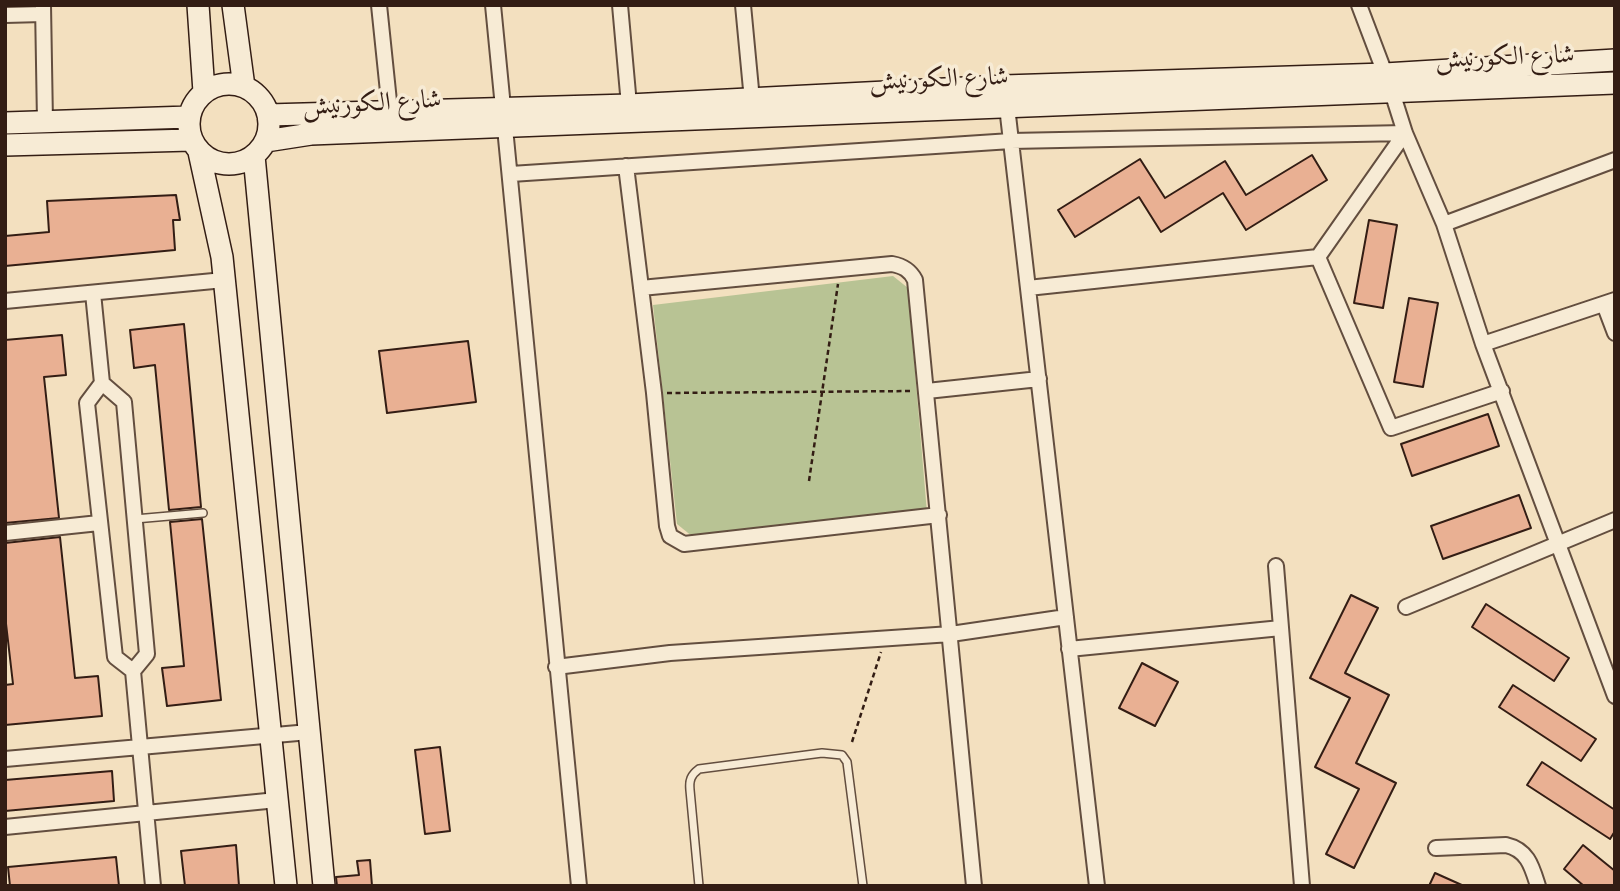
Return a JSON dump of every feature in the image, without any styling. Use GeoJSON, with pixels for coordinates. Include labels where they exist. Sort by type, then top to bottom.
{"type":"FeatureCollection","features":[{"type":"Feature","properties":{"kind":"street"},"geometry":{"type":"LineString","coordinates":[[198,5],[204,92]]}},
{"type":"Feature","properties":{"kind":"street"},"geometry":{"type":"LineString","coordinates":[[233,5],[244,87]]}},
{"type":"Feature","properties":{"kind":"street"},"geometry":{"type":"LineString","coordinates":[[379,5],[390,111]]}},
{"type":"Feature","properties":{"kind":"street"},"geometry":{"type":"LineString","coordinates":[[494,5],[579,886]]}},
{"type":"Feature","properties":{"kind":"street"},"geometry":{"type":"LineString","coordinates":[[620,5],[629,105]]}},
{"type":"Feature","properties":{"kind":"street"},"geometry":{"type":"LineString","coordinates":[[743,5],[752,100]]}},
{"type":"Feature","properties":{"kind":"street"},"geometry":{"type":"LineString","coordinates":[[1359,5],[1405,133],[1444,224],[1483,344],[1615,696]]}},
{"type":"Feature","properties":{"kind":"street"},"geometry":{"type":"LineString","coordinates":[[5,15],[43,10],[45,122]]}},
{"type":"Feature","properties":{"kind":"street","name":"شارع الكورنيش"},"geometry":{"type":"LineString","coordinates":[[1389,83],[1615,60]]}},
{"type":"Feature","properties":{"kind":"street","name":"شارع الكورنيش"},"geometry":{"type":"LineString","coordinates":[[268,115],[390,111],[505,118],[1389,83],[1615,83]]}},
{"type":"Feature","properties":{"kind":"street"},"geometry":{"type":"LineString","coordinates":[[286,886],[222,257],[189,117],[194,103],[204,92],[223,84],[244,87],[255,94],[268,115],[269,124],[260,148],[324,886]]}},
{"type":"Feature","properties":{"kind":"street"},"geometry":{"type":"LineString","coordinates":[[1006,97],[1097,886]]}},
{"type":"Feature","properties":{"kind":"street","name":"شارع الكورنيش"},"geometry":{"type":"LineString","coordinates":[[260,148],[311,134],[629,105],[752,100],[1006,97]]}},
{"type":"Feature","properties":{"kind":"street"},"geometry":{"type":"LineString","coordinates":[[5,123],[189,117]]}},
{"type":"Feature","properties":{"kind":"street"},"geometry":{"type":"LineString","coordinates":[[511,174],[1011,141],[1405,133]]}},
{"type":"Feature","properties":{"kind":"street"},"geometry":{"type":"LineString","coordinates":[[1028,288],[1318,257],[1405,133]]}},
{"type":"Feature","properties":{"kind":"street"},"geometry":{"type":"LineString","coordinates":[[5,145],[195,146],[206,158],[226,165],[236,164],[260,148]]}},
{"type":"Feature","properties":{"kind":"street"},"geometry":{"type":"LineString","coordinates":[[1444,224],[1615,160]]}},
{"type":"Feature","properties":{"kind":"street"},"geometry":{"type":"LineString","coordinates":[[626,166],[670,536],[684,544],[939,515]]}},
{"type":"Feature","properties":{"kind":"street"},"geometry":{"type":"LineString","coordinates":[[1318,257],[1391,428],[1502,391]]}},
{"type":"Feature","properties":{"kind":"street"},"geometry":{"type":"LineString","coordinates":[[641,288],[892,264],[903,267],[915,280],[974,886]]}},
{"type":"Feature","properties":{"kind":"street"},"geometry":{"type":"LineString","coordinates":[[5,302],[224,280]]}},
{"type":"Feature","properties":{"kind":"street"},"geometry":{"type":"LineString","coordinates":[[93,293],[102,383],[87,403],[99,523],[115,657],[133,671]]}},
{"type":"Feature","properties":{"kind":"street"},"geometry":{"type":"LineString","coordinates":[[1483,344],[1609,302],[1615,333]]}},
{"type":"Feature","properties":{"kind":"street"},"geometry":{"type":"LineString","coordinates":[[927,391],[1039,379]]}},
{"type":"Feature","properties":{"kind":"street"},"geometry":{"type":"LineString","coordinates":[[102,383],[124,401],[147,654],[133,671],[153,886]]}},
{"type":"Feature","properties":{"kind":"street"},"geometry":{"type":"LineString","coordinates":[[1406,607],[1615,520]]}},
{"type":"Feature","properties":{"kind":"street"},"geometry":{"type":"LineString","coordinates":[[5,533],[99,523]]}},
{"type":"Feature","properties":{"kind":"street"},"geometry":{"type":"LineString","coordinates":[[1276,566],[1302,886]]}},
{"type":"Feature","properties":{"kind":"street"},"geometry":{"type":"LineString","coordinates":[[556,667],[670,653],[951,634],[1066,618]]}},
{"type":"Feature","properties":{"kind":"street"},"geometry":{"type":"LineString","coordinates":[[1069,649],[1281,628]]}},
{"type":"Feature","properties":{"kind":"street"},"geometry":{"type":"LineString","coordinates":[[5,759],[309,732]]}},
{"type":"Feature","properties":{"kind":"street"},"geometry":{"type":"LineString","coordinates":[[5,827],[277,800]]}},
{"type":"Feature","properties":{"kind":"street"},"geometry":{"type":"LineString","coordinates":[[1436,848],[1506,845],[1516,847],[1529,859],[1538,886]]}},
{"type":"Feature","properties":{"kind":"lane"},"geometry":{"type":"LineString","coordinates":[[135,519],[203,513]]}},
{"type":"Feature","properties":{"kind":"lane"},"geometry":{"type":"LineString","coordinates":[[699,886],[690,790],[693,774],[699,769],[822,753],[842,755],[847,762],[863,886]]}},
{"type":"Feature","properties":{"kind":"path"},"geometry":{"type":"LineString","coordinates":[[809,481],[840,269]]}},
{"type":"Feature","properties":{"kind":"path"},"geometry":{"type":"LineString","coordinates":[[654,393],[927,391]]}},
{"type":"Feature","properties":{"kind":"path"},"geometry":{"type":"LineString","coordinates":[[852,742],[885,638]]}},
{"type":"Feature","properties":{"kind":"green space"},"geometry":{"type":"Polygon","coordinates":[[[893,276],[908,288],[927,513],[693,537],[677,524],[653,305],[893,276]]]}},
{"type":"Feature","properties":{"kind":"building"},"geometry":{"type":"Polygon","coordinates":[[[1312,155],[1327,180],[1246,230],[1223,193],[1161,232],[1139,197],[1075,237],[1058,210],[1140,159],[1165,198],[1225,161],[1246,195],[1312,155]]]}},
{"type":"Feature","properties":{"kind":"building"},"geometry":{"type":"Polygon","coordinates":[[[176,195],[180,220],[173,220],[175,250],[5,266],[5,236],[49,232],[47,201],[176,195]]]}},
{"type":"Feature","properties":{"kind":"building"},"geometry":{"type":"Polygon","coordinates":[[[1369,220],[1397,225],[1383,308],[1354,303],[1369,220]]]}},
{"type":"Feature","properties":{"kind":"building"},"geometry":{"type":"Polygon","coordinates":[[[1409,298],[1438,303],[1423,387],[1394,382],[1409,298]]]}},
{"type":"Feature","properties":{"kind":"building"},"geometry":{"type":"Polygon","coordinates":[[[184,324],[201,507],[169,510],[155,365],[134,368],[130,330],[184,324]]]}},
{"type":"Feature","properties":{"kind":"building"},"geometry":{"type":"Polygon","coordinates":[[[62,335],[66,375],[44,377],[59,518],[5,523],[5,340],[62,335]]]}},
{"type":"Feature","properties":{"kind":"building"},"geometry":{"type":"Polygon","coordinates":[[[468,341],[476,402],[387,413],[379,351],[468,341]]]}},
{"type":"Feature","properties":{"kind":"building"},"geometry":{"type":"Polygon","coordinates":[[[1488,414],[1499,446],[1412,476],[1401,444],[1488,414]]]}},
{"type":"Feature","properties":{"kind":"building"},"geometry":{"type":"Polygon","coordinates":[[[1519,495],[1531,528],[1443,559],[1431,526],[1519,495]]]}},
{"type":"Feature","properties":{"kind":"building"},"geometry":{"type":"Polygon","coordinates":[[[202,519],[221,700],[167,706],[162,668],[184,666],[170,522],[202,519]]]}},
{"type":"Feature","properties":{"kind":"building"},"geometry":{"type":"Polygon","coordinates":[[[60,537],[75,678],[98,676],[102,716],[5,725],[5,685],[13,684],[5,615],[5,543],[60,537]]]}},
{"type":"Feature","properties":{"kind":"building"},"geometry":{"type":"Polygon","coordinates":[[[1351,595],[1378,608],[1345,673],[1389,695],[1356,763],[1396,783],[1354,868],[1326,854],[1359,789],[1315,767],[1350,698],[1310,678],[1351,595]]]}},
{"type":"Feature","properties":{"kind":"building"},"geometry":{"type":"Polygon","coordinates":[[[1486,604],[1569,658],[1554,681],[1472,627],[1486,604]]]}},
{"type":"Feature","properties":{"kind":"building"},"geometry":{"type":"Polygon","coordinates":[[[1142,663],[1178,682],[1155,726],[1119,708],[1142,663]]]}},
{"type":"Feature","properties":{"kind":"building"},"geometry":{"type":"Polygon","coordinates":[[[1513,685],[1596,739],[1581,761],[1499,707],[1513,685]]]}},
{"type":"Feature","properties":{"kind":"building"},"geometry":{"type":"Polygon","coordinates":[[[440,747],[450,831],[425,834],[415,750],[440,747]]]}},
{"type":"Feature","properties":{"kind":"building"},"geometry":{"type":"Polygon","coordinates":[[[1542,762],[1615,810],[1615,831],[1610,839],[1527,785],[1542,762]]]}},
{"type":"Feature","properties":{"kind":"building"},"geometry":{"type":"Polygon","coordinates":[[[112,771],[114,801],[5,811],[5,780],[112,771]]]}},
{"type":"Feature","properties":{"kind":"building"},"geometry":{"type":"Polygon","coordinates":[[[236,845],[239,886],[185,886],[181,851],[236,845]]]}},
{"type":"Feature","properties":{"kind":"building"},"geometry":{"type":"Polygon","coordinates":[[[1583,845],[1615,871],[1615,886],[1584,886],[1564,869],[1583,845]]]}},
{"type":"Feature","properties":{"kind":"building"},"geometry":{"type":"Polygon","coordinates":[[[116,857],[119,886],[10,886],[8,867],[116,857]]]}},
{"type":"Feature","properties":{"kind":"building"},"geometry":{"type":"Polygon","coordinates":[[[370,860],[372,886],[337,886],[336,877],[359,875],[357,861],[370,860]]]}},
{"type":"Feature","properties":{"kind":"building"},"geometry":{"type":"Polygon","coordinates":[[[1435,873],[1464,886],[1429,886],[1435,873]]]}}]}
